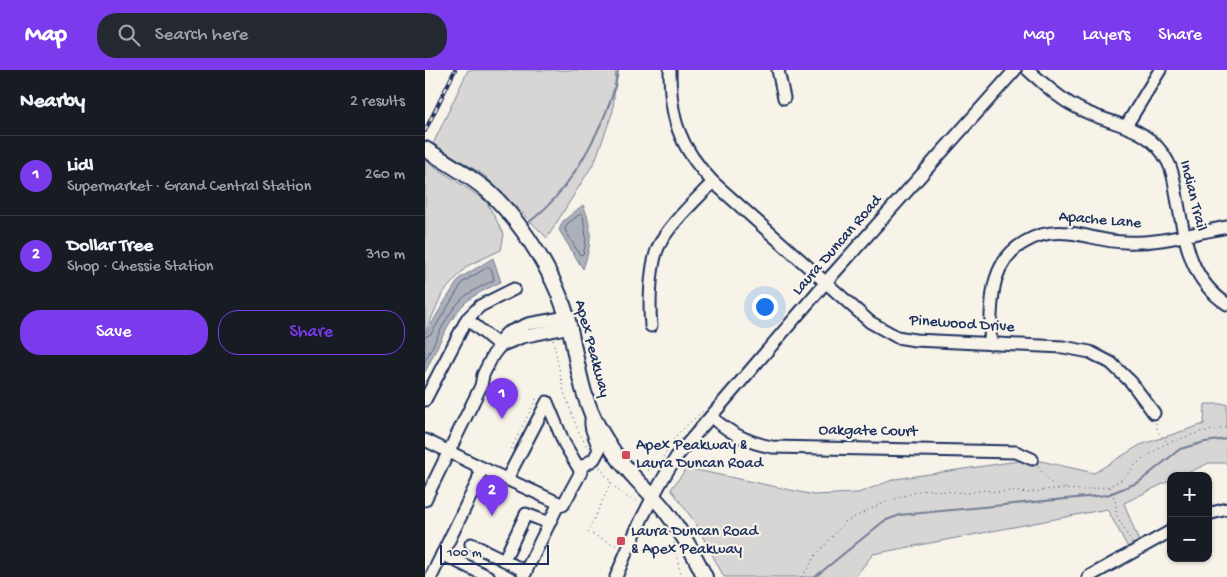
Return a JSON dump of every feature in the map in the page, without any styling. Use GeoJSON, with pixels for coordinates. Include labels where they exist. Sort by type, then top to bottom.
{"type":"FeatureCollection","features":[{"type":"Feature","properties":{"kind":"main road","name":"Apex Peakway"},"geometry":{"type":"LineString","coordinates":[[425,149],[480,185],[510,215],[547,270],[568,322],[579,376],[592,414],[617,457],[665,510],[682,535],[705,577]]}},
{"type":"Feature","properties":{"kind":"street","name":"Pinewood Drive"},"geometry":{"type":"LineString","coordinates":[[670,70],[670,99],[681,138],[693,160],[713,182],[870,322],[897,337],[915,340],[1063,347],[1091,352],[1111,363],[1131,382],[1153,413]]}},
{"type":"Feature","properties":{"kind":"street"},"geometry":{"type":"LineString","coordinates":[[778,70],[784,98]]}},
{"type":"Feature","properties":{"kind":"street","name":"Laura Duncan Road"},"geometry":{"type":"LineString","coordinates":[[616,577],[637,527],[659,484],[677,456],[826,282],[1015,70]]}},
{"type":"Feature","properties":{"kind":"street","name":"Indian Trail"},"geometry":{"type":"LineString","coordinates":[[1028,70],[1074,107],[1126,126],[1147,137],[1161,150],[1173,173],[1185,235],[1196,272],[1204,285],[1227,304]]}},
{"type":"Feature","properties":{"kind":"street"},"geometry":{"type":"LineString","coordinates":[[1126,126],[1160,70]]}},
{"type":"Feature","properties":{"kind":"street"},"geometry":{"type":"LineString","coordinates":[[651,326],[649,310],[657,250],[666,235],[713,182]]}},
{"type":"Feature","properties":{"kind":"street","name":"Apache Lane"},"geometry":{"type":"LineString","coordinates":[[990,344],[994,282],[998,270],[1007,255],[1031,238],[1057,232],[1125,242],[1150,241],[1227,226]]}},
{"type":"Feature","properties":{"kind":"street"},"geometry":{"type":"LineString","coordinates":[[425,400],[467,319],[480,306],[514,290]]}},
{"type":"Feature","properties":{"kind":"street"},"geometry":{"type":"LineString","coordinates":[[467,319],[500,346]]}},
{"type":"Feature","properties":{"kind":"street"},"geometry":{"type":"LineString","coordinates":[[425,483],[446,450],[481,386],[483,375],[500,346],[503,337],[513,330],[528,324],[568,322]]}},
{"type":"Feature","properties":{"kind":"street"},"geometry":{"type":"LineString","coordinates":[[425,440],[503,480],[563,505],[581,472],[564,443],[547,402],[503,480]]}},
{"type":"Feature","properties":{"kind":"street"},"geometry":{"type":"LineString","coordinates":[[579,468],[594,459],[599,450],[591,430],[590,421],[592,414]]}},
{"type":"Feature","properties":{"kind":"street","name":"Oakgate Court"},"geometry":{"type":"LineString","coordinates":[[711,417],[731,433],[747,441],[773,447],[1016,452],[1032,459]]}},
{"type":"Feature","properties":{"kind":"street"},"geometry":{"type":"LineString","coordinates":[[425,500],[446,450]]}},
{"type":"Feature","properties":{"kind":"street"},"geometry":{"type":"LineString","coordinates":[[431,577],[477,483],[480,473],[476,465]]}},
{"type":"Feature","properties":{"kind":"street"},"geometry":{"type":"LineString","coordinates":[[471,544],[504,560],[525,574],[559,503]]}},
{"type":"Feature","properties":{"kind":"street"},"geometry":{"type":"LineString","coordinates":[[1212,513],[1227,509]]}},
{"type":"Feature","properties":{"kind":"street"},"geometry":{"type":"LineString","coordinates":[[504,560],[526,514],[549,524]]}},
{"type":"Feature","properties":{"kind":"street"},"geometry":{"type":"LineString","coordinates":[[1088,577],[1167,533]]}},
{"type":"Feature","properties":{"kind":"street"},"geometry":{"type":"LineString","coordinates":[[443,554],[489,577]]}},
{"type":"Feature","properties":{"kind":"path"},"geometry":{"type":"LineString","coordinates":[[553,336],[559,360],[560,381],[563,392],[579,433],[590,452]]}},
{"type":"Feature","properties":{"kind":"path"},"geometry":{"type":"LineString","coordinates":[[512,448],[536,399],[534,399]]}},
{"type":"Feature","properties":{"kind":"path"},"geometry":{"type":"LineString","coordinates":[[1153,413],[1158,432],[1167,443]]}},
{"type":"Feature","properties":{"kind":"path"},"geometry":{"type":"LineString","coordinates":[[648,470],[654,468],[659,463],[677,435],[699,414]]}},
{"type":"Feature","properties":{"kind":"path"},"geometry":{"type":"LineString","coordinates":[[802,577],[816,555],[845,522],[883,503],[919,491],[968,493],[983,490],[1027,493],[1051,490],[1088,490],[1110,486],[1123,479],[1136,464],[1167,443],[1212,429],[1227,428]]}},
{"type":"Feature","properties":{"kind":"path"},"geometry":{"type":"LineString","coordinates":[[1032,459],[1051,483],[1068,490]]}},
{"type":"Feature","properties":{"kind":"path"},"geometry":{"type":"LineString","coordinates":[[598,463],[611,482],[628,498],[638,501]]}},
{"type":"Feature","properties":{"kind":"path"},"geometry":{"type":"LineString","coordinates":[[482,481],[496,488],[503,480]]}},
{"type":"Feature","properties":{"kind":"path"},"geometry":{"type":"LineString","coordinates":[[611,482],[588,532],[617,546]]}},
{"type":"Feature","properties":{"kind":"path"},"geometry":{"type":"LineString","coordinates":[[1110,486],[1116,503],[1116,514],[1135,550]]}},
{"type":"Feature","properties":{"kind":"path"},"geometry":{"type":"LineString","coordinates":[[674,539],[682,577]]}},
{"type":"Feature","properties":{"kind":"shaded area"},"geometry":{"type":"Polygon","coordinates":[[[468,70],[616,70],[613,111],[595,161],[547,238],[484,175],[433,144],[468,70]]]}},
{"type":"Feature","properties":{"kind":"shaded area"},"geometry":{"type":"Polygon","coordinates":[[[425,160],[486,201],[504,234],[501,250],[467,266],[442,294],[425,333],[425,160]]]}},
{"type":"Feature","properties":{"kind":"shaded area"},"geometry":{"type":"Polygon","coordinates":[[[1205,404],[1227,404],[1227,463],[1209,463],[1190,472],[1167,472],[1167,482],[1124,503],[1141,547],[1131,553],[1107,509],[873,554],[855,577],[724,577],[696,524],[671,489],[687,468],[814,495],[858,493],[895,479],[1032,459],[1094,473],[1140,445],[1204,424],[1205,404]]]}},
{"type":"Feature","properties":{"kind":"water"},"geometry":{"type":"Polygon","coordinates":[[[583,205],[589,222],[590,237],[583,269],[559,230],[563,221],[583,205]]]}},
{"type":"Feature","properties":{"kind":"water"},"geometry":{"type":"Polygon","coordinates":[[[493,258],[501,282],[472,297],[458,311],[425,372],[425,335],[443,304],[460,278],[493,258]]]}},
{"type":"Feature","properties":{"kind":"waterway"},"geometry":{"type":"LineString","coordinates":[[524,226],[554,199],[580,163],[605,115],[616,83],[618,70]]}},
{"type":"Feature","properties":{"kind":"waterway"},"geometry":{"type":"LineString","coordinates":[[815,577],[884,521],[900,515],[1107,495],[1139,482],[1180,449],[1205,442],[1227,439]]}},
{"type":"Feature","properties":{"kind":"railway"},"geometry":{"type":"LineString","coordinates":[[425,131],[455,70]]}},
{"type":"Feature","properties":{"kind":"place","name":"Lidl"},"geometry":{"type":"Point","coordinates":[502,419]}},
{"type":"Feature","properties":{"kind":"place","name":"Apex Peakway & Laura Duncan Road"},"geometry":{"type":"Point","coordinates":[626,455]}},
{"type":"Feature","properties":{"kind":"place","name":"Dollar Tree"},"geometry":{"type":"Point","coordinates":[492,516]}},
{"type":"Feature","properties":{"kind":"place","name":"Laura Duncan Road & Apex Peakway"},"geometry":{"type":"Point","coordinates":[621,541]}}]}
